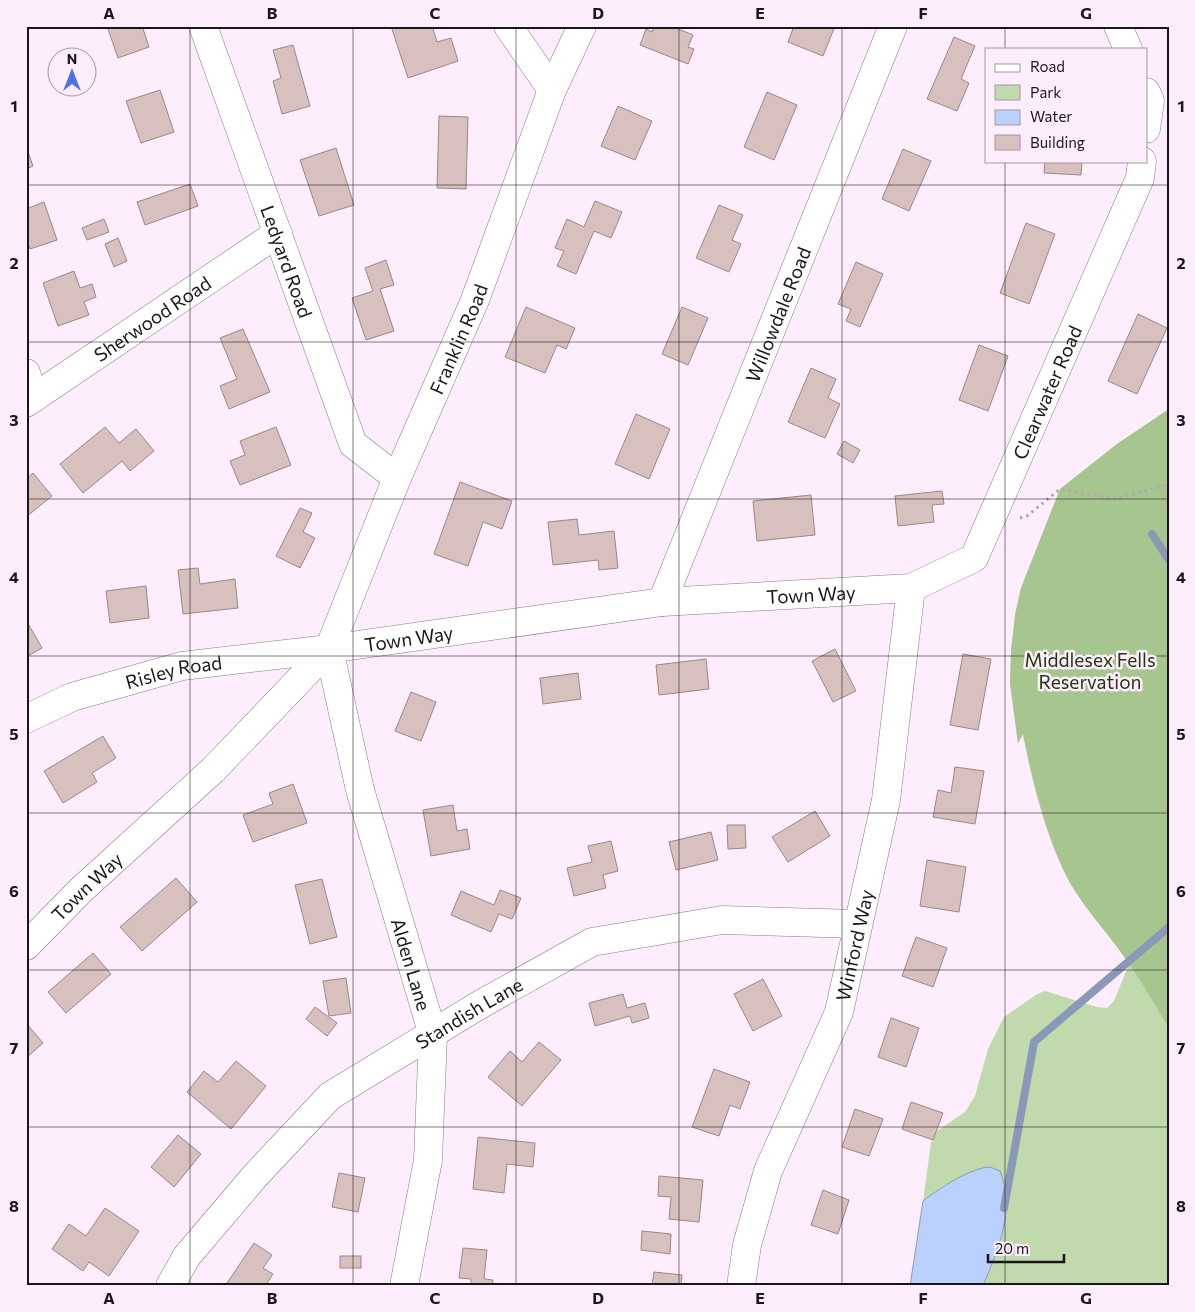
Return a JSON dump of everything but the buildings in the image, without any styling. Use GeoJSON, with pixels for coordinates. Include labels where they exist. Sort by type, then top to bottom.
{"type":"FeatureCollection","features":[{"type":"Feature","properties":{"kind":"street","name":"Ledyard Road"},"geometry":{"type":"LineString","coordinates":[[203,26],[353,444],[397,478]]}},
{"type":"Feature","properties":{"kind":"street"},"geometry":{"type":"LineString","coordinates":[[508,26],[552,90]]}},
{"type":"Feature","properties":{"kind":"street","name":"Franklin Road"},"geometry":{"type":"LineString","coordinates":[[329,648],[397,478],[476,300],[552,90],[582,26]]}},
{"type":"Feature","properties":{"kind":"street","name":"Willowdale Road"},"geometry":{"type":"LineString","coordinates":[[662,602],[893,26]]}},
{"type":"Feature","properties":{"kind":"street"},"geometry":{"type":"LineString","coordinates":[[1118,26],[1128,48]]}},
{"type":"Feature","properties":{"kind":"street"},"geometry":{"type":"LineString","coordinates":[[1148,96],[1150,101],[1148,115]]}},
{"type":"Feature","properties":{"kind":"street","name":"Clearwater Road"},"geometry":{"type":"LineString","coordinates":[[911,588],[974,558],[1140,178],[1142,162]]}},
{"type":"Feature","properties":{"kind":"street","name":"Sherwood Road"},"geometry":{"type":"LineString","coordinates":[[29,391],[278,233]]}},
{"type":"Feature","properties":{"kind":"street","name":"Town Way"},"geometry":{"type":"LineString","coordinates":[[26,946],[81,890],[213,770],[329,648],[662,602],[911,588]]}},
{"type":"Feature","properties":{"kind":"street","name":"Winford Way"},"geometry":{"type":"LineString","coordinates":[[740,1286],[748,1244],[768,1171],[839,1012],[886,800],[911,588]]}},
{"type":"Feature","properties":{"kind":"street","name":"Risley Road"},"geometry":{"type":"LineString","coordinates":[[26,719],[72,697],[182,666],[329,648]]}},
{"type":"Feature","properties":{"kind":"street","name":"Alden Lane"},"geometry":{"type":"LineString","coordinates":[[329,648],[360,790],[433,1035],[428,1160],[404,1286]]}},
{"type":"Feature","properties":{"kind":"street","name":"Standish Lane"},"geometry":{"type":"LineString","coordinates":[[170,1286],[187,1256],[255,1176],[330,1096],[481,1004],[592,942],[722,920],[858,924]]}},
{"type":"Feature","properties":{"kind":"path"},"geometry":{"type":"LineString","coordinates":[[987,526],[1027,516],[1060,489],[1115,499],[1169,484]]}},
{"type":"Feature","properties":{"kind":"green space"},"geometry":{"type":"Polygon","coordinates":[[[1169,409],[1169,1286],[983,1286],[1001,1239],[982,1168],[943,1186],[923,1201],[931,1143],[937,1131],[965,1112],[975,1096],[988,1049],[1004,1017],[1037,994],[1045,991],[1097,1007],[1107,1008],[1114,1001],[1129,964],[1081,900],[1065,873],[1042,814],[1023,734],[1018,743],[1010,683],[1015,615],[1021,588],[1060,489],[1117,444],[1169,409]]]}},
{"type":"Feature","properties":{"kind":"green space","name":"Middlesex Fells Reservation"},"geometry":{"type":"Polygon","coordinates":[[[1169,409],[1169,1029],[1133,970],[1074,889],[1056,853],[1042,814],[1023,734],[1018,743],[1010,683],[1015,615],[1021,588],[1060,489],[1117,444],[1169,409]]]}},
{"type":"Feature","properties":{"kind":"water"},"geometry":{"type":"Polygon","coordinates":[[[990,1167],[1000,1171],[1006,1200],[1006,1215],[999,1244],[983,1286],[910,1286],[923,1201],[964,1175],[990,1167]]]}},
{"type":"Feature","properties":{"kind":"waterway"},"geometry":{"type":"LineString","coordinates":[[1152,534],[1169,560]]}},
{"type":"Feature","properties":{"kind":"waterway"},"geometry":{"type":"LineString","coordinates":[[1004,1208],[1034,1042],[1169,927]]}}]}
